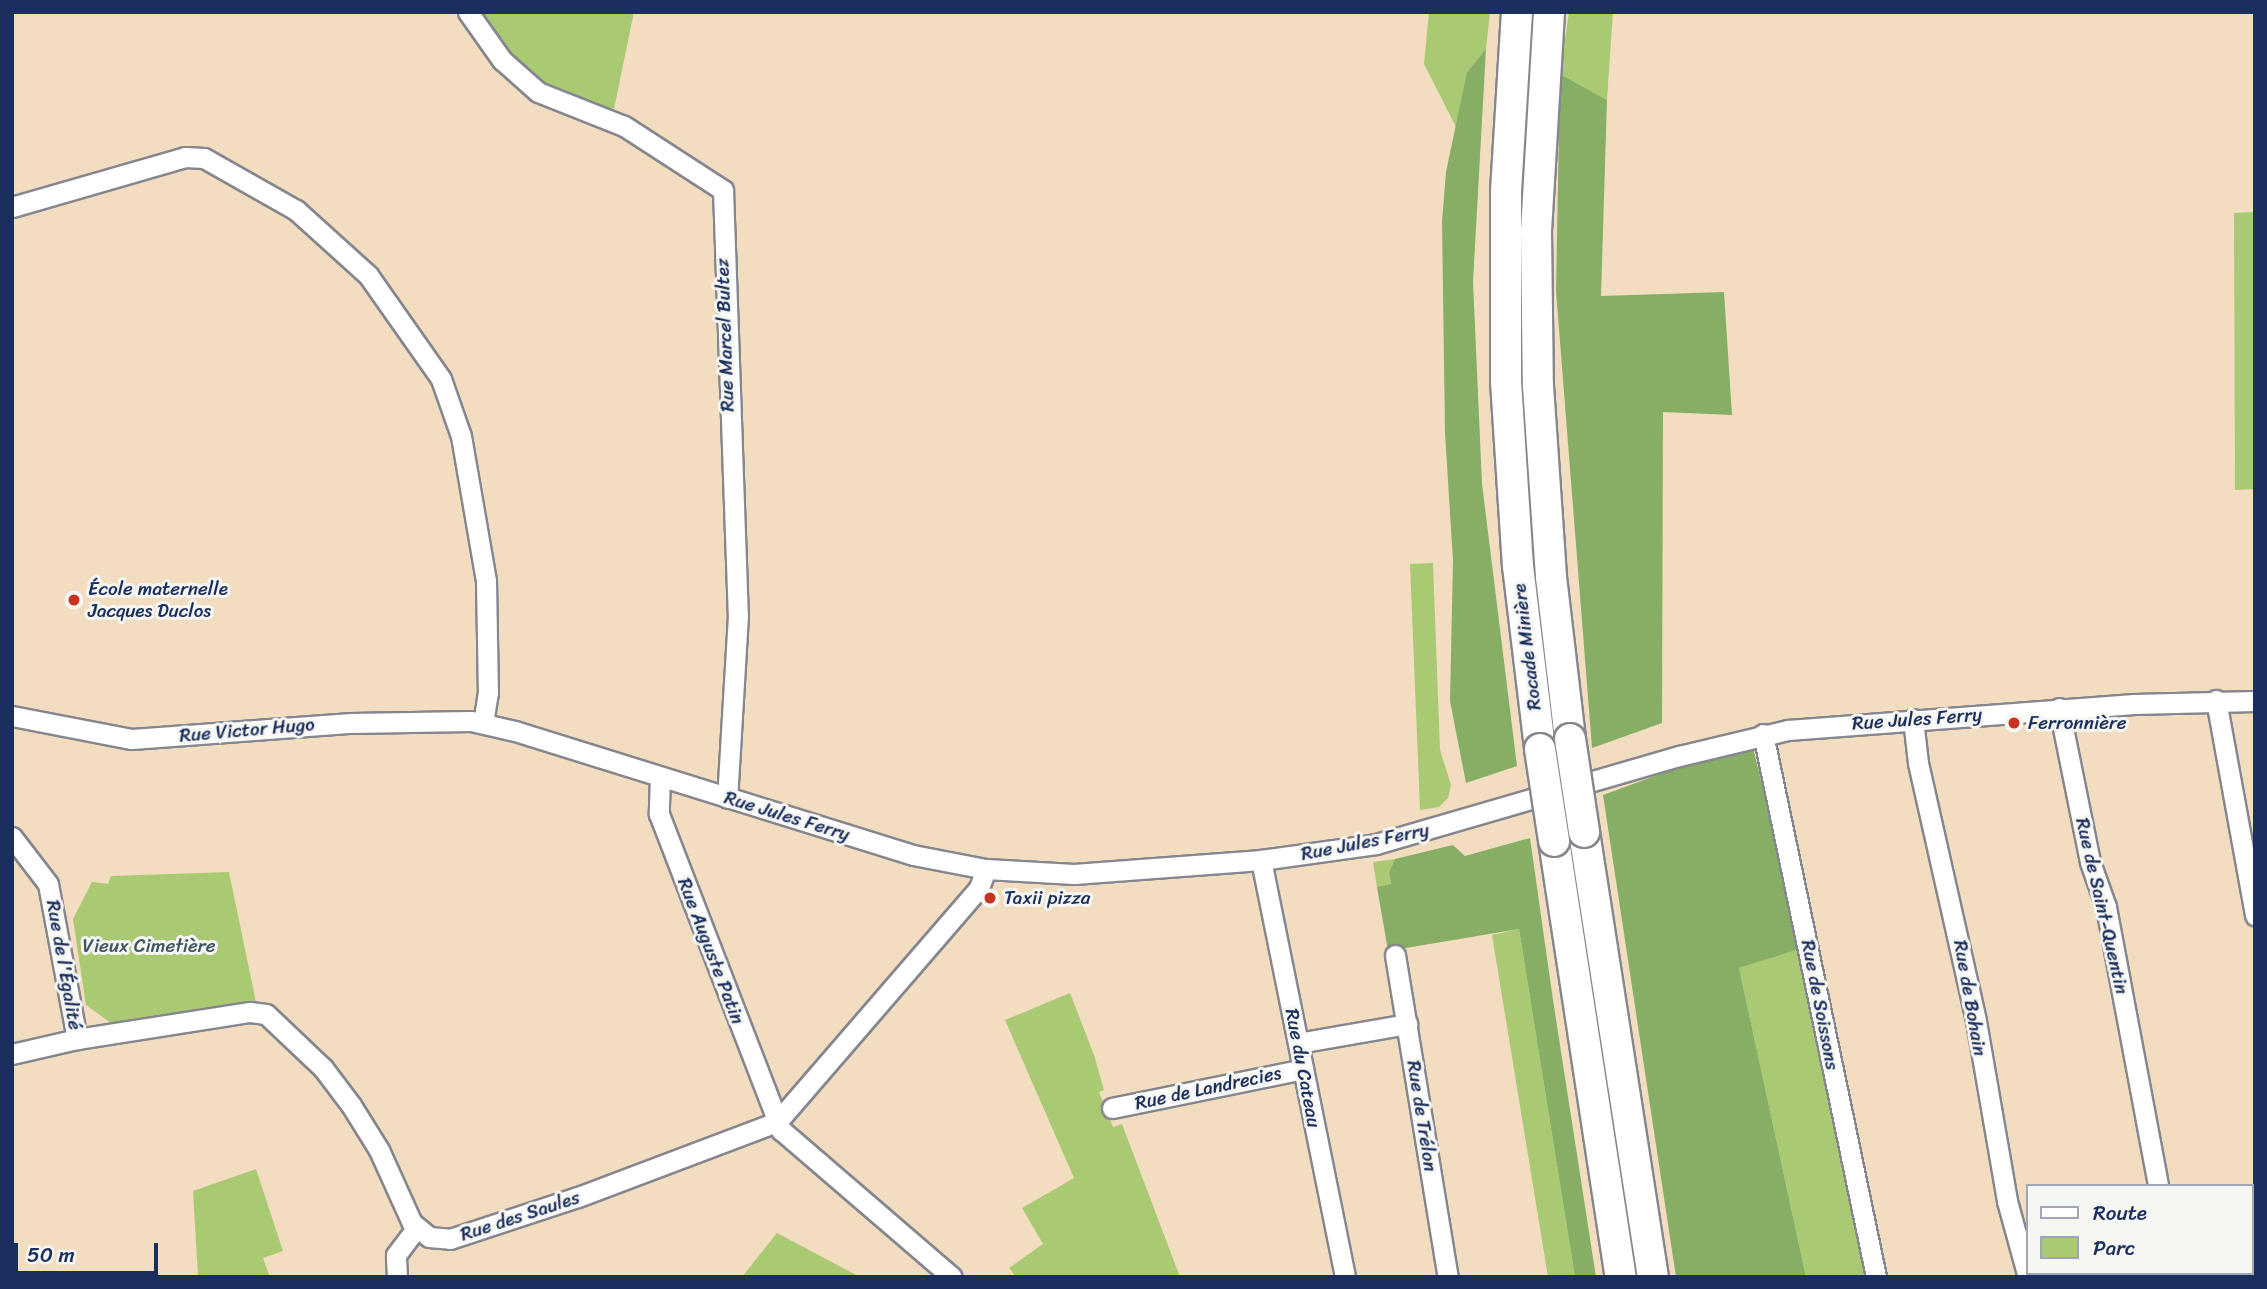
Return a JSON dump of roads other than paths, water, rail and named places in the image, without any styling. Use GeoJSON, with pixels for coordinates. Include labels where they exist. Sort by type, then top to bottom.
{"type":"FeatureCollection","features":[{"type":"Feature","properties":{"kind":"highway","name":"Rocade Minière"},"geometry":{"type":"LineString","coordinates":[[1517,12],[1506,192],[1506,381],[1518,566],[1540,749],[1621,1277]]}},
{"type":"Feature","properties":{"kind":"highway","name":"Rocade Minière"},"geometry":{"type":"LineString","coordinates":[[1549,12],[1537,198],[1536,324],[1547,536],[1570,739],[1653,1277]]}},
{"type":"Feature","properties":{"kind":"street","name":"Rue Marcel Bultez"},"geometry":{"type":"LineString","coordinates":[[468,12],[502,60],[538,92],[624,126],[720,186],[725,196],[724,322],[738,615],[727,798]]}},
{"type":"Feature","properties":{"kind":"street"},"geometry":{"type":"LineString","coordinates":[[12,206],[185,158],[204,158],[289,205],[368,275],[441,379],[461,436],[484,563],[488,692],[483,723]]}},
{"type":"Feature","properties":{"kind":"street","name":"Rue Jules Ferry"},"geometry":{"type":"LineString","coordinates":[[483,723],[913,855],[986,869],[1087,874],[1261,860],[1397,839],[1763,734],[2059,708],[2216,700],[2255,701]]}},
{"type":"Feature","properties":{"kind":"street"},"geometry":{"type":"LineString","coordinates":[[2216,700],[2255,915]]}},
{"type":"Feature","properties":{"kind":"street","name":"Rue de Saint-Quentin"},"geometry":{"type":"LineString","coordinates":[[2059,708],[2090,862],[2106,907],[2158,1184]]}},
{"type":"Feature","properties":{"kind":"street","name":"Rue Victor Hugo"},"geometry":{"type":"LineString","coordinates":[[12,716],[132,739],[351,723],[483,723]]}},
{"type":"Feature","properties":{"kind":"street","name":"Rue de Bohain"},"geometry":{"type":"LineString","coordinates":[[1913,719],[1918,763],[1976,1021],[2007,1201],[2025,1266]]}},
{"type":"Feature","properties":{"kind":"street","name":"Rue de Soissons"},"geometry":{"type":"LineString","coordinates":[[1763,734],[1875,1277]]}},
{"type":"Feature","properties":{"kind":"street","name":"Rue Auguste Patin"},"geometry":{"type":"LineString","coordinates":[[660,777],[659,814],[776,1122],[790,1142],[952,1277]]}},
{"type":"Feature","properties":{"kind":"street","name":"Rue de l'Égalité"},"geometry":{"type":"LineString","coordinates":[[12,837],[48,884],[77,1039],[12,1054]]}},
{"type":"Feature","properties":{"kind":"street","name":"Rue du Cateau"},"geometry":{"type":"LineString","coordinates":[[1261,860],[1345,1277]]}},
{"type":"Feature","properties":{"kind":"street"},"geometry":{"type":"LineString","coordinates":[[776,1122],[979,888],[986,869]]}},
{"type":"Feature","properties":{"kind":"street","name":"Rue de Trélon"},"geometry":{"type":"LineString","coordinates":[[1395,955],[1448,1277]]}},
{"type":"Feature","properties":{"kind":"street"},"geometry":{"type":"LineString","coordinates":[[77,1039],[250,1012],[267,1014],[342,1092],[379,1150],[416,1228],[396,1255],[397,1277]]}},
{"type":"Feature","properties":{"kind":"street","name":"Rue de Landrecies"},"geometry":{"type":"LineString","coordinates":[[1298,1043],[1407,1024]]}},
{"type":"Feature","properties":{"kind":"street","name":"Rue de Landrecies"},"geometry":{"type":"LineString","coordinates":[[1112,1108],[1303,1069]]}},
{"type":"Feature","properties":{"kind":"street","name":"Rue des Saules"},"geometry":{"type":"LineString","coordinates":[[416,1228],[435,1239],[450,1239],[578,1197],[776,1122]]}},
{"type":"Feature","properties":{"kind":"place","name":"École maternelle Jacques Duclos"},"geometry":{"type":"Point","coordinates":[74,600]}},
{"type":"Feature","properties":{"kind":"place","name":"Ferronnière"},"geometry":{"type":"Point","coordinates":[2014,723]}},
{"type":"Feature","properties":{"kind":"place","name":"Taxii pizza"},"geometry":{"type":"Point","coordinates":[990,898]}},
{"type":"Feature","properties":{"kind":"park label","name":"Vieux Cimetière"},"geometry":{"type":"Point","coordinates":[149,946]}}]}
